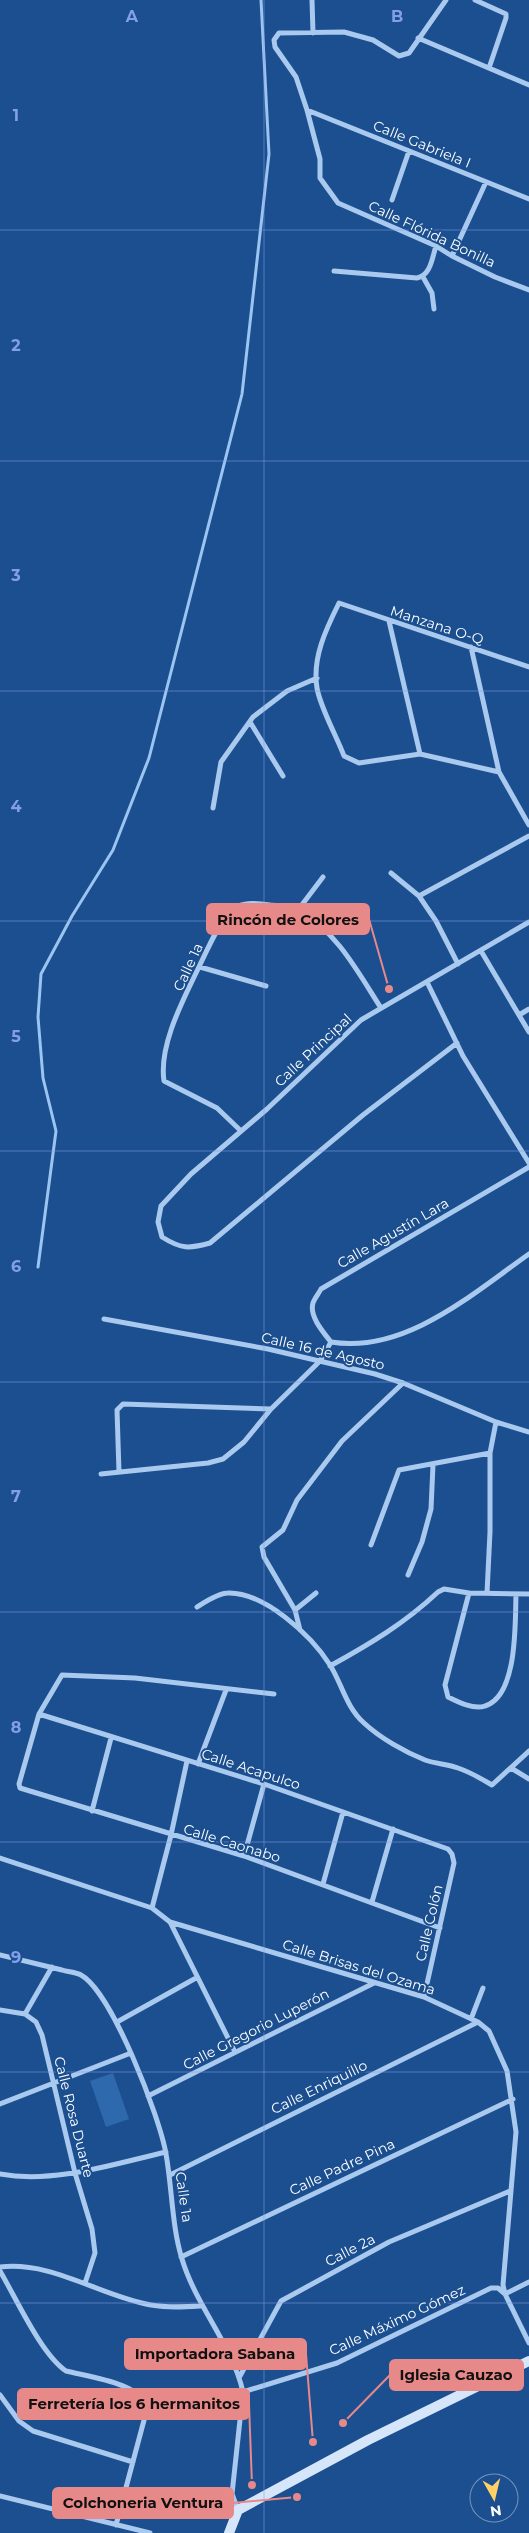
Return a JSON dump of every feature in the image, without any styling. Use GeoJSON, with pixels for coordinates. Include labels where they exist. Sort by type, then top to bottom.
{"type":"FeatureCollection","features":[{"type":"Feature","properties":{"kind":"street"},"geometry":{"type":"LineString","coordinates":[[312,0],[313,32]]}},
{"type":"Feature","properties":{"kind":"street"},"geometry":{"type":"LineString","coordinates":[[446,0],[418,38],[529,85]]}},
{"type":"Feature","properties":{"kind":"street"},"geometry":{"type":"LineString","coordinates":[[476,0],[506,14],[489,68]]}},
{"type":"Feature","properties":{"kind":"street","name":"Calle Flórida Bonilla"},"geometry":{"type":"LineString","coordinates":[[418,38],[409,53],[399,56],[373,40],[344,32],[296,31],[279,33],[274,40],[275,47],[296,77],[320,159],[320,178],[338,203],[529,290]]}},
{"type":"Feature","properties":{"kind":"street","name":"Calle Gabriela I"},"geometry":{"type":"LineString","coordinates":[[307,110],[529,199]]}},
{"type":"Feature","properties":{"kind":"street"},"geometry":{"type":"LineString","coordinates":[[392,200],[409,151]]}},
{"type":"Feature","properties":{"kind":"street"},"geometry":{"type":"LineString","coordinates":[[452,256],[486,182]]}},
{"type":"Feature","properties":{"kind":"street"},"geometry":{"type":"LineString","coordinates":[[334,270],[423,277],[428,271],[436,246]]}},
{"type":"Feature","properties":{"kind":"street"},"geometry":{"type":"LineString","coordinates":[[423,277],[432,293],[434,309]]}},
{"type":"Feature","properties":{"kind":"street","name":"Manzana O-Q"},"geometry":{"type":"LineString","coordinates":[[317,678],[317,660],[327,626],[339,603],[529,667]]}},
{"type":"Feature","properties":{"kind":"street"},"geometry":{"type":"LineString","coordinates":[[389,620],[420,754]]}},
{"type":"Feature","properties":{"kind":"street"},"geometry":{"type":"LineString","coordinates":[[471,648],[499,772],[529,825]]}},
{"type":"Feature","properties":{"kind":"street"},"geometry":{"type":"LineString","coordinates":[[213,808],[221,762],[250,722],[287,690],[317,678],[317,688],[344,756],[359,763],[420,754],[499,772]]}},
{"type":"Feature","properties":{"kind":"street"},"geometry":{"type":"LineString","coordinates":[[250,722],[283,776]]}},
{"type":"Feature","properties":{"kind":"street"},"geometry":{"type":"LineString","coordinates":[[419,896],[529,836]]}},
{"type":"Feature","properties":{"kind":"street"},"geometry":{"type":"LineString","coordinates":[[391,873],[419,896],[436,921],[458,964]]}},
{"type":"Feature","properties":{"kind":"street"},"geometry":{"type":"LineString","coordinates":[[298,910],[323,877]]}},
{"type":"Feature","properties":{"kind":"street","name":"Calle 1a"},"geometry":{"type":"LineString","coordinates":[[241,1131],[217,1108],[164,1081],[162,1068],[164,1052],[200,967],[223,920],[232,909],[253,902],[298,910],[313,920],[342,949],[381,1008]]}},
{"type":"Feature","properties":{"kind":"street","name":"Calle Principal"},"geometry":{"type":"LineString","coordinates":[[457,1044],[363,1115],[210,1243],[192,1248],[176,1246],[162,1237],[158,1222],[161,1206],[191,1174],[241,1131],[361,1020],[529,922]]}},
{"type":"Feature","properties":{"kind":"street"},"geometry":{"type":"LineString","coordinates":[[481,951],[529,1032]]}},
{"type":"Feature","properties":{"kind":"street"},"geometry":{"type":"LineString","coordinates":[[200,967],[266,986]]}},
{"type":"Feature","properties":{"kind":"street"},"geometry":{"type":"LineString","coordinates":[[427,982],[457,1044],[529,1165]]}},
{"type":"Feature","properties":{"kind":"street"},"geometry":{"type":"LineString","coordinates":[[519,1015],[529,1009]]}},
{"type":"Feature","properties":{"kind":"street","name":"Calle Agustín Lara"},"geometry":{"type":"LineString","coordinates":[[331,1342],[319,1327],[314,1314],[313,1303],[321,1289],[529,1165]]}},
{"type":"Feature","properties":{"kind":"street"},"geometry":{"type":"LineString","coordinates":[[101,1474],[208,1463],[223,1459],[244,1442],[271,1409],[320,1361],[331,1342],[348,1345],[370,1342],[392,1338],[414,1329],[462,1300],[529,1254]]}},
{"type":"Feature","properties":{"kind":"street","name":"Calle 16 de Agosto"},"geometry":{"type":"LineString","coordinates":[[104,1318],[268,1349],[403,1383],[496,1422],[529,1432]]}},
{"type":"Feature","properties":{"kind":"street"},"geometry":{"type":"LineString","coordinates":[[300,1630],[296,1610],[262,1552],[262,1547],[283,1530],[297,1500],[342,1441],[403,1383]]}},
{"type":"Feature","properties":{"kind":"street"},"geometry":{"type":"LineString","coordinates":[[119,1472],[117,1410],[123,1404],[271,1409]]}},
{"type":"Feature","properties":{"kind":"street"},"geometry":{"type":"LineString","coordinates":[[487,1592],[490,1532],[490,1453],[496,1422]]}},
{"type":"Feature","properties":{"kind":"street"},"geometry":{"type":"LineString","coordinates":[[371,1545],[396,1473],[402,1469],[434,1465],[490,1453]]}},
{"type":"Feature","properties":{"kind":"street"},"geometry":{"type":"LineString","coordinates":[[408,1575],[422,1542],[431,1510],[434,1465]]}},
{"type":"Feature","properties":{"kind":"street"},"geometry":{"type":"LineString","coordinates":[[330,1666],[395,1628],[444,1589],[468,1593],[529,1594]]}},
{"type":"Feature","properties":{"kind":"street"},"geometry":{"type":"LineString","coordinates":[[197,1606],[223,1593],[242,1594],[263,1603],[300,1630],[330,1666],[340,1689],[363,1722],[402,1748],[426,1760],[459,1768],[492,1785],[529,1751]]}},
{"type":"Feature","properties":{"kind":"street"},"geometry":{"type":"LineString","coordinates":[[296,1610],[316,1593]]}},
{"type":"Feature","properties":{"kind":"street"},"geometry":{"type":"LineString","coordinates":[[468,1593],[445,1685],[448,1697],[466,1705],[483,1707],[497,1700],[506,1683],[512,1660],[516,1594]]}},
{"type":"Feature","properties":{"kind":"street"},"geometry":{"type":"LineString","coordinates":[[40,1714],[58,1679],[69,1674],[135,1678],[226,1690],[274,1694]]}},
{"type":"Feature","properties":{"kind":"street"},"geometry":{"type":"LineString","coordinates":[[198,1764],[226,1690]]}},
{"type":"Feature","properties":{"kind":"street","name":"Calle Acapulco"},"geometry":{"type":"LineString","coordinates":[[40,1714],[111,1738],[264,1784],[430,1842],[448,1849],[452,1854]]}},
{"type":"Feature","properties":{"kind":"street","name":"Calle Caonabo"},"geometry":{"type":"LineString","coordinates":[[40,1714],[19,1784],[23,1790],[244,1856],[440,1928]]}},
{"type":"Feature","properties":{"kind":"street"},"geometry":{"type":"LineString","coordinates":[[92,1811],[111,1738]]}},
{"type":"Feature","properties":{"kind":"street"},"geometry":{"type":"LineString","coordinates":[[152,1908],[171,1835],[187,1761]]}},
{"type":"Feature","properties":{"kind":"street"},"geometry":{"type":"LineString","coordinates":[[511,1768],[529,1780]]}},
{"type":"Feature","properties":{"kind":"street"},"geometry":{"type":"LineString","coordinates":[[244,1856],[264,1784]]}},
{"type":"Feature","properties":{"kind":"street"},"geometry":{"type":"LineString","coordinates":[[323,1884],[343,1812]]}},
{"type":"Feature","properties":{"kind":"street"},"geometry":{"type":"LineString","coordinates":[[372,1902],[393,1829]]}},
{"type":"Feature","properties":{"kind":"street","name":"Calle Colón"},"geometry":{"type":"LineString","coordinates":[[424,1997],[454,1863],[452,1854]]}},
{"type":"Feature","properties":{"kind":"street","name":"Calle Brisas del Ozama"},"geometry":{"type":"LineString","coordinates":[[0,1858],[152,1908],[170,1922],[424,1997],[471,2018],[489,2031],[507,2071],[513,2099],[516,2132],[503,2285],[505,2294],[529,2342]]}},
{"type":"Feature","properties":{"kind":"street"},"geometry":{"type":"LineString","coordinates":[[170,1922],[196,1978],[235,2052]]}},
{"type":"Feature","properties":{"kind":"street","name":"Calle 1a"},"geometry":{"type":"LineString","coordinates":[[0,1955],[81,1975],[92,1986],[117,2022],[131,2052],[148,2096],[166,2152],[181,2257],[201,2306],[217,2331],[240,2376],[243,2392],[232,2494],[238,2510]]}},
{"type":"Feature","properties":{"kind":"street"},"geometry":{"type":"LineString","coordinates":[[0,2010],[25,2014],[52,1968]]}},
{"type":"Feature","properties":{"kind":"street"},"geometry":{"type":"LineString","coordinates":[[117,2022],[196,1978]]}},
{"type":"Feature","properties":{"kind":"street","name":"Calle Gregorio Luperón"},"geometry":{"type":"LineString","coordinates":[[148,2096],[374,1983]]}},
{"type":"Feature","properties":{"kind":"street"},"geometry":{"type":"LineString","coordinates":[[471,2018],[483,1988]]}},
{"type":"Feature","properties":{"kind":"street","name":"Calle Rosa Duarte"},"geometry":{"type":"LineString","coordinates":[[25,2014],[36,2022],[42,2035],[75,2173],[92,2229],[95,2253],[86,2283]]}},
{"type":"Feature","properties":{"kind":"street","name":"Calle Enriquillo"},"geometry":{"type":"LineString","coordinates":[[170,2175],[478,2022]]}},
{"type":"Feature","properties":{"kind":"street"},"geometry":{"type":"LineString","coordinates":[[0,2104],[55,2084],[131,2052]]}},
{"type":"Feature","properties":{"kind":"street","name":"Calle Padre Pina"},"geometry":{"type":"LineString","coordinates":[[181,2257],[513,2099]]}},
{"type":"Feature","properties":{"kind":"street"},"geometry":{"type":"LineString","coordinates":[[0,2174],[14,2176],[75,2173],[166,2152]]}},
{"type":"Feature","properties":{"kind":"street","name":"Calle 2a"},"geometry":{"type":"LineString","coordinates":[[240,2376],[281,2300],[389,2242],[510,2191]]}},
{"type":"Feature","properties":{"kind":"street"},"geometry":{"type":"LineString","coordinates":[[0,2267],[28,2266],[149,2304],[172,2307],[201,2306]]}},
{"type":"Feature","properties":{"kind":"street"},"geometry":{"type":"LineString","coordinates":[[0,2271],[41,2340],[59,2366],[66,2372],[132,2389],[146,2402],[148,2409],[116,2525]]}},
{"type":"Feature","properties":{"kind":"street"},"geometry":{"type":"LineString","coordinates":[[505,2294],[529,2282]]}},
{"type":"Feature","properties":{"kind":"street","name":"Calle Máximo Gómez"},"geometry":{"type":"LineString","coordinates":[[243,2392],[337,2362],[491,2288],[498,2288],[505,2294]]}},
{"type":"Feature","properties":{"kind":"street"},"geometry":{"type":"LineString","coordinates":[[229,2533],[238,2510],[368,2440],[529,2360]]}},
{"type":"Feature","properties":{"kind":"street"},"geometry":{"type":"LineString","coordinates":[[0,2395],[19,2421],[33,2431],[133,2462]]}},
{"type":"Feature","properties":{"kind":"street"},"geometry":{"type":"LineString","coordinates":[[0,2496],[150,2533]]}},
{"type":"Feature","properties":{"kind":"shaded area"},"geometry":{"type":"Polygon","coordinates":[[[113,2073],[129,2119],[106,2127],[90,2081],[113,2073]]]}},
{"type":"Feature","properties":{"kind":"waterway"},"geometry":{"type":"LineString","coordinates":[[38,1267],[56,1131],[43,1078],[38,1017],[41,974],[72,916],[113,850],[149,758],[242,394],[269,154],[261,0]]}},
{"type":"Feature","properties":{"kind":"place","name":"Rincón de Colores"},"geometry":{"type":"Point","coordinates":[389,989]}},
{"type":"Feature","properties":{"kind":"place","name":"Iglesia Cauzao"},"geometry":{"type":"Point","coordinates":[343,2423]}},
{"type":"Feature","properties":{"kind":"place","name":"Importadora Sabana"},"geometry":{"type":"Point","coordinates":[313,2442]}},
{"type":"Feature","properties":{"kind":"place","name":"Ferretería los 6 hermanitos"},"geometry":{"type":"Point","coordinates":[252,2485]}},
{"type":"Feature","properties":{"kind":"place","name":"Colchoneria Ventura"},"geometry":{"type":"Point","coordinates":[297,2497]}}]}
